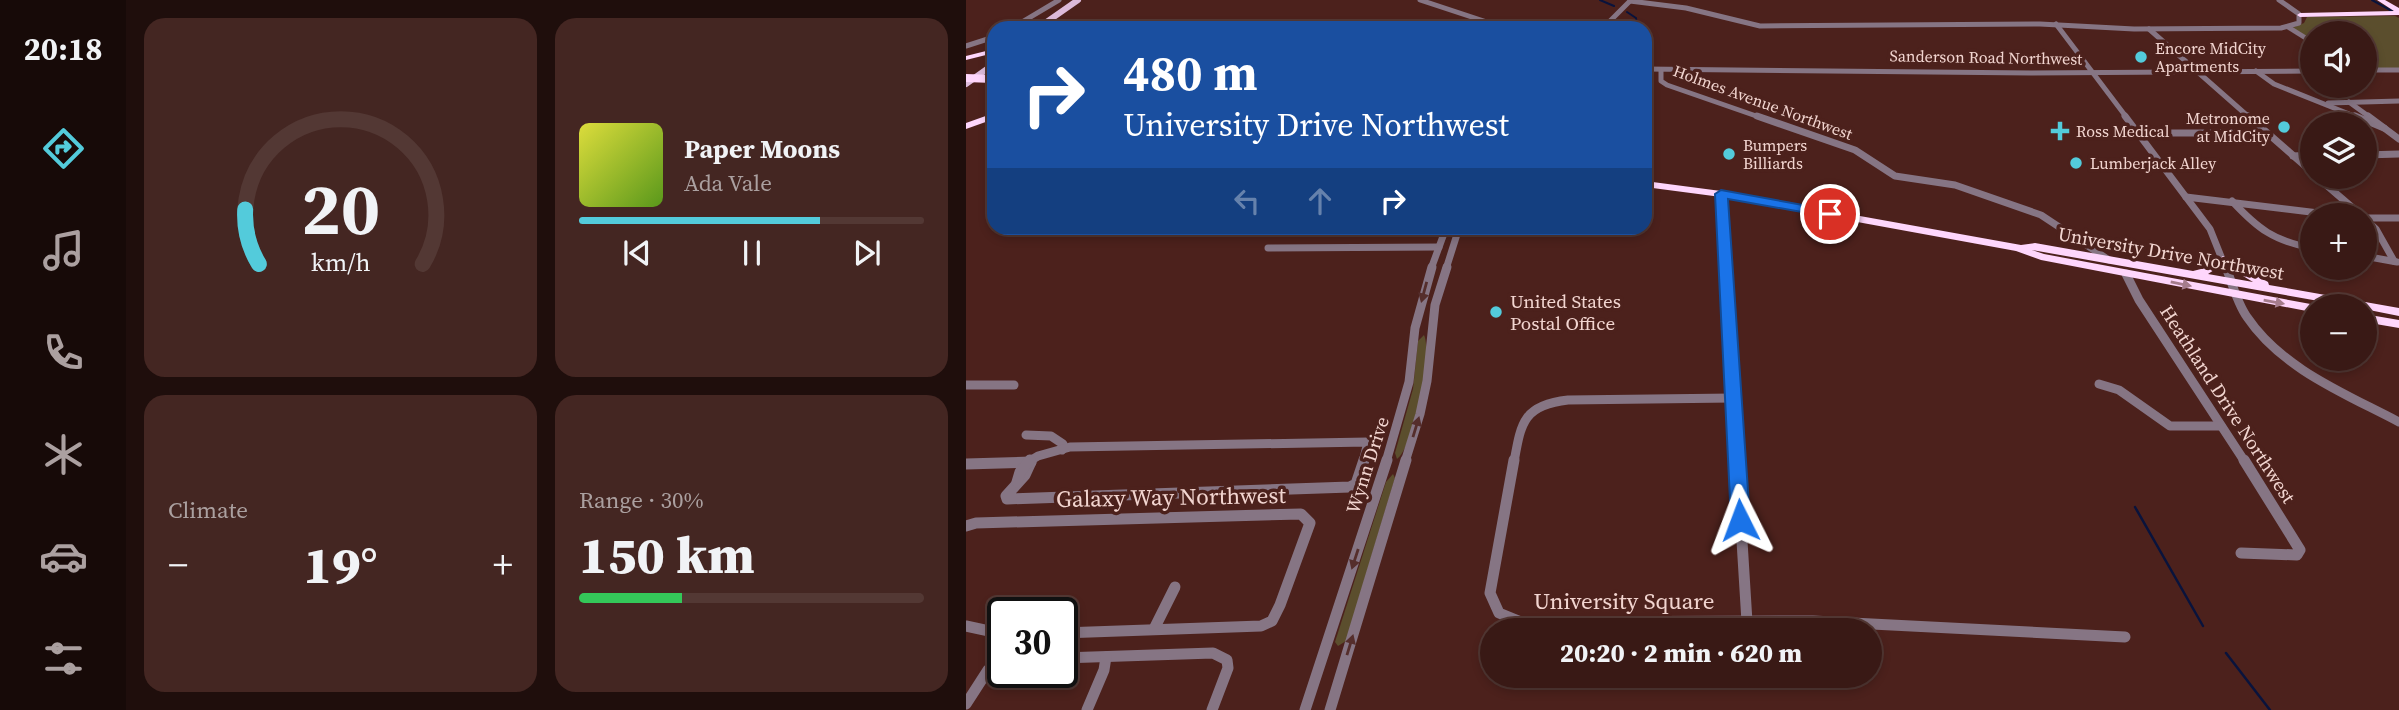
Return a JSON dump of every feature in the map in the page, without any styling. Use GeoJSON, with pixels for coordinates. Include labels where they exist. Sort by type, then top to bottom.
{"type":"FeatureCollection","features":[{"type":"Feature","properties":{"kind":"highway"},"geometry":{"type":"LineString","coordinates":[[2380,0],[2399,12]]}},
{"type":"Feature","properties":{"kind":"highway"},"geometry":{"type":"LineString","coordinates":[[2393,0],[2399,3]]}},
{"type":"Feature","properties":{"kind":"highway"},"geometry":{"type":"LineString","coordinates":[[2300,15],[2399,12]]}},
{"type":"Feature","properties":{"kind":"highway"},"geometry":{"type":"LineString","coordinates":[[966,58],[987,59]]}},
{"type":"Feature","properties":{"kind":"highway"},"geometry":{"type":"LineString","coordinates":[[966,81],[987,83]]}},
{"type":"Feature","properties":{"kind":"highway"},"geometry":{"type":"LineString","coordinates":[[966,127],[987,121]]}},
{"type":"Feature","properties":{"kind":"highway","name":"University Drive Northwest"},"geometry":{"type":"LineString","coordinates":[[1652,177],[1707,188],[1721,194]]}},
{"type":"Feature","properties":{"kind":"highway","name":"University Drive Northwest"},"geometry":{"type":"LineString","coordinates":[[1652,185],[1702,194],[1721,194],[2019,248],[2041,257],[2126,274],[2234,289],[2277,290],[2399,312]]}},
{"type":"Feature","properties":{"kind":"highway","name":"University Drive Northwest"},"geometry":{"type":"LineString","coordinates":[[2019,248],[2035,246],[2188,275],[2300,305]]}},
{"type":"Feature","properties":{"kind":"highway"},"geometry":{"type":"LineString","coordinates":[[2188,275],[2209,270],[2223,259],[2277,290]]}},
{"type":"Feature","properties":{"kind":"highway"},"geometry":{"type":"LineString","coordinates":[[2377,320],[2399,324]]}},
{"type":"Feature","properties":{"kind":"main road"},"geometry":{"type":"LineString","coordinates":[[1048,21],[1076,0]]}},
{"type":"Feature","properties":{"kind":"main road"},"geometry":{"type":"LineString","coordinates":[[1055,21],[1085,0]]}},
{"type":"Feature","properties":{"kind":"main road"},"geometry":{"type":"LineString","coordinates":[[966,81],[987,64]]}},
{"type":"Feature","properties":{"kind":"street"},"geometry":{"type":"LineString","coordinates":[[1024,21],[1059,0]]}},
{"type":"Feature","properties":{"kind":"street"},"geometry":{"type":"LineString","coordinates":[[1052,5],[1067,0]]}},
{"type":"Feature","properties":{"kind":"street"},"geometry":{"type":"LineString","coordinates":[[1420,0],[1484,21]]}},
{"type":"Feature","properties":{"kind":"street"},"geometry":{"type":"LineString","coordinates":[[1610,21],[1630,0],[1692,9],[1756,25],[2056,24],[2148,29],[2288,27],[2300,22],[2300,15],[2279,0]]}},
{"type":"Feature","properties":{"kind":"street"},"geometry":{"type":"LineString","coordinates":[[2056,24],[2210,229],[2246,316],[2270,344],[2296,365],[2399,422]]}},
{"type":"Feature","properties":{"kind":"street"},"geometry":{"type":"LineString","coordinates":[[2288,27],[2300,35]]}},
{"type":"Feature","properties":{"kind":"street"},"geometry":{"type":"LineString","coordinates":[[2148,29],[2300,162]]}},
{"type":"Feature","properties":{"kind":"street"},"geometry":{"type":"LineString","coordinates":[[966,46],[987,39]]}},
{"type":"Feature","properties":{"kind":"street","name":"Holmes Avenue Northwest"},"geometry":{"type":"LineString","coordinates":[[1652,69],[1661,70],[1661,81],[1667,85],[1856,150],[1895,176],[1955,184],[2041,215],[2109,260]]}},
{"type":"Feature","properties":{"kind":"street","name":"Sanderson Road Northwest"},"geometry":{"type":"LineString","coordinates":[[1661,70],[2094,73],[2300,71]]}},
{"type":"Feature","properties":{"kind":"street"},"geometry":{"type":"LineString","coordinates":[[2377,71],[2399,70]]}},
{"type":"Feature","properties":{"kind":"street"},"geometry":{"type":"LineString","coordinates":[[2256,71],[2274,84],[2384,128]]}},
{"type":"Feature","properties":{"kind":"street"},"geometry":{"type":"LineString","coordinates":[[2322,103],[2399,101]]}},
{"type":"Feature","properties":{"kind":"street"},"geometry":{"type":"LineString","coordinates":[[2349,102],[2399,139]]}},
{"type":"Feature","properties":{"kind":"street"},"geometry":{"type":"LineString","coordinates":[[2140,133],[2266,132]]}},
{"type":"Feature","properties":{"kind":"street"},"geometry":{"type":"LineString","coordinates":[[2377,155],[2399,154]]}},
{"type":"Feature","properties":{"kind":"street"},"geometry":{"type":"LineString","coordinates":[[2293,156],[2300,156]]}},
{"type":"Feature","properties":{"kind":"street"},"geometry":{"type":"LineString","coordinates":[[2330,189],[2346,203]]}},
{"type":"Feature","properties":{"kind":"street"},"geometry":{"type":"LineString","coordinates":[[1721,194],[1747,618]]}},
{"type":"Feature","properties":{"kind":"street"},"geometry":{"type":"LineString","coordinates":[[2186,197],[2300,210]]}},
{"type":"Feature","properties":{"kind":"street"},"geometry":{"type":"LineString","coordinates":[[2232,201],[2260,231],[2286,243],[2300,246]]}},
{"type":"Feature","properties":{"kind":"street"},"geometry":{"type":"LineString","coordinates":[[2377,217],[2399,218]]}},
{"type":"Feature","properties":{"kind":"street"},"geometry":{"type":"LineString","coordinates":[[2377,231],[2396,262]]}},
{"type":"Feature","properties":{"kind":"street"},"geometry":{"type":"LineString","coordinates":[[2061,251],[2075,246],[2077,241],[2072,233]]}},
{"type":"Feature","properties":{"kind":"street","name":"Wynn Drive"},"geometry":{"type":"LineString","coordinates":[[1305,710],[1399,423],[1409,382],[1415,328],[1443,235]]}},
{"type":"Feature","properties":{"kind":"street","name":"Wynn Drive"},"geometry":{"type":"LineString","coordinates":[[1330,710],[1420,414],[1435,305],[1457,235]]}},
{"type":"Feature","properties":{"kind":"street"},"geometry":{"type":"LineString","coordinates":[[1268,248],[1439,247]]}},
{"type":"Feature","properties":{"kind":"street"},"geometry":{"type":"LineString","coordinates":[[2377,259],[2396,262]]}},
{"type":"Feature","properties":{"kind":"street","name":"Heathland Drive Northwest"},"geometry":{"type":"LineString","coordinates":[[2126,274],[2139,300],[2297,542],[2297,555],[2241,554]]}},
{"type":"Feature","properties":{"kind":"street"},"geometry":{"type":"LineString","coordinates":[[2099,384],[2119,388],[2156,418],[2173,427],[2221,426]]}},
{"type":"Feature","properties":{"kind":"street"},"geometry":{"type":"LineString","coordinates":[[966,385],[1014,385]]}},
{"type":"Feature","properties":{"kind":"street","name":"University Square"},"geometry":{"type":"LineString","coordinates":[[1507,618],[1499,612],[1490,593],[1520,429],[1523,419],[1532,410],[1549,401],[1733,398]]}},
{"type":"Feature","properties":{"kind":"street"},"geometry":{"type":"LineString","coordinates":[[1026,435],[1050,435],[1061,441],[1062,450]]}},
{"type":"Feature","properties":{"kind":"street"},"geometry":{"type":"LineString","coordinates":[[1360,442],[1368,442],[1369,445],[1356,484],[1350,487],[1007,499],[1006,496],[1017,481],[1026,475],[1031,461],[1041,453],[1062,450],[1075,452],[1086,449],[1360,442]]}},
{"type":"Feature","properties":{"kind":"street"},"geometry":{"type":"LineString","coordinates":[[966,464],[1031,461]]}},
{"type":"Feature","properties":{"kind":"street","name":"Galaxy Way Northwest"},"geometry":{"type":"LineString","coordinates":[[966,526],[976,523],[1301,514],[1310,523],[1272,621],[1251,628],[1078,632]]}},
{"type":"Feature","properties":{"kind":"street"},"geometry":{"type":"LineString","coordinates":[[1154,629],[1175,587]]}},
{"type":"Feature","properties":{"kind":"street","name":"University Square"},"geometry":{"type":"LineString","coordinates":[[1882,623],[2125,637]]}},
{"type":"Feature","properties":{"kind":"street"},"geometry":{"type":"LineString","coordinates":[[966,626],[987,631]]}},
{"type":"Feature","properties":{"kind":"street"},"geometry":{"type":"LineString","coordinates":[[1078,658],[1213,653],[1222,656],[1227,660],[1228,668],[1212,710]]}},
{"type":"Feature","properties":{"kind":"street"},"geometry":{"type":"LineString","coordinates":[[1087,710],[1104,670],[1106,657]]}},
{"type":"Feature","properties":{"kind":"street"},"geometry":{"type":"LineString","coordinates":[[966,705],[987,672]]}},
{"type":"Feature","properties":{"kind":"shaded area"},"geometry":{"type":"Polygon","coordinates":[[[2307,17],[2399,18],[2399,70],[2377,70],[2377,21],[2305,21],[2307,17]]]}},
{"type":"Feature","properties":{"kind":"shaded area"},"geometry":{"type":"Polygon","coordinates":[[[2300,25],[2300,34],[2292,28],[2300,25]]]}},
{"type":"Feature","properties":{"kind":"shaded area"},"geometry":{"type":"Polygon","coordinates":[[[1424,335],[1426,361],[1420,400],[1409,438],[1397,459],[1395,453],[1413,389],[1418,341],[1424,335]]]}},
{"type":"Feature","properties":{"kind":"shaded area"},"geometry":{"type":"Polygon","coordinates":[[[1393,474],[1395,478],[1346,641],[1338,646],[1335,642],[1386,482],[1393,474]]]}},
{"type":"Feature","properties":{"kind":"waterway"},"geometry":{"type":"LineString","coordinates":[[1600,0],[1614,6]]}},
{"type":"Feature","properties":{"kind":"waterway"},"geometry":{"type":"LineString","coordinates":[[2372,0],[2392,11]]}},
{"type":"Feature","properties":{"kind":"waterway"},"geometry":{"type":"LineString","coordinates":[[1627,12],[1636,21]]}},
{"type":"Feature","properties":{"kind":"waterway"},"geometry":{"type":"LineString","coordinates":[[2135,507],[2203,626]]}},
{"type":"Feature","properties":{"kind":"waterway"},"geometry":{"type":"LineString","coordinates":[[2226,653],[2270,710]]}},
{"type":"Feature","properties":{"kind":"place","name":"Encore MidCity Apartments"},"geometry":{"type":"Point","coordinates":[2141,57]}},
{"type":"Feature","properties":{"kind":"place","name":"Metronome at MidCity"},"geometry":{"type":"Point","coordinates":[2284,127]}},
{"type":"Feature","properties":{"kind":"place","name":"Ross Medical"},"geometry":{"type":"Point","coordinates":[2060,131]}},
{"type":"Feature","properties":{"kind":"place","name":"Bumpers Billiards"},"geometry":{"type":"Point","coordinates":[1729,154]}},
{"type":"Feature","properties":{"kind":"place","name":"Lumberjack Alley"},"geometry":{"type":"Point","coordinates":[2076,163]}},
{"type":"Feature","properties":{"kind":"place","name":"United States Postal Office"},"geometry":{"type":"Point","coordinates":[1496,312]}},
{"type":"Feature","properties":{"kind":"route"},"geometry":{"type":"LineString","coordinates":[[1740,520],[1721,194],[1830,214]]}}]}
